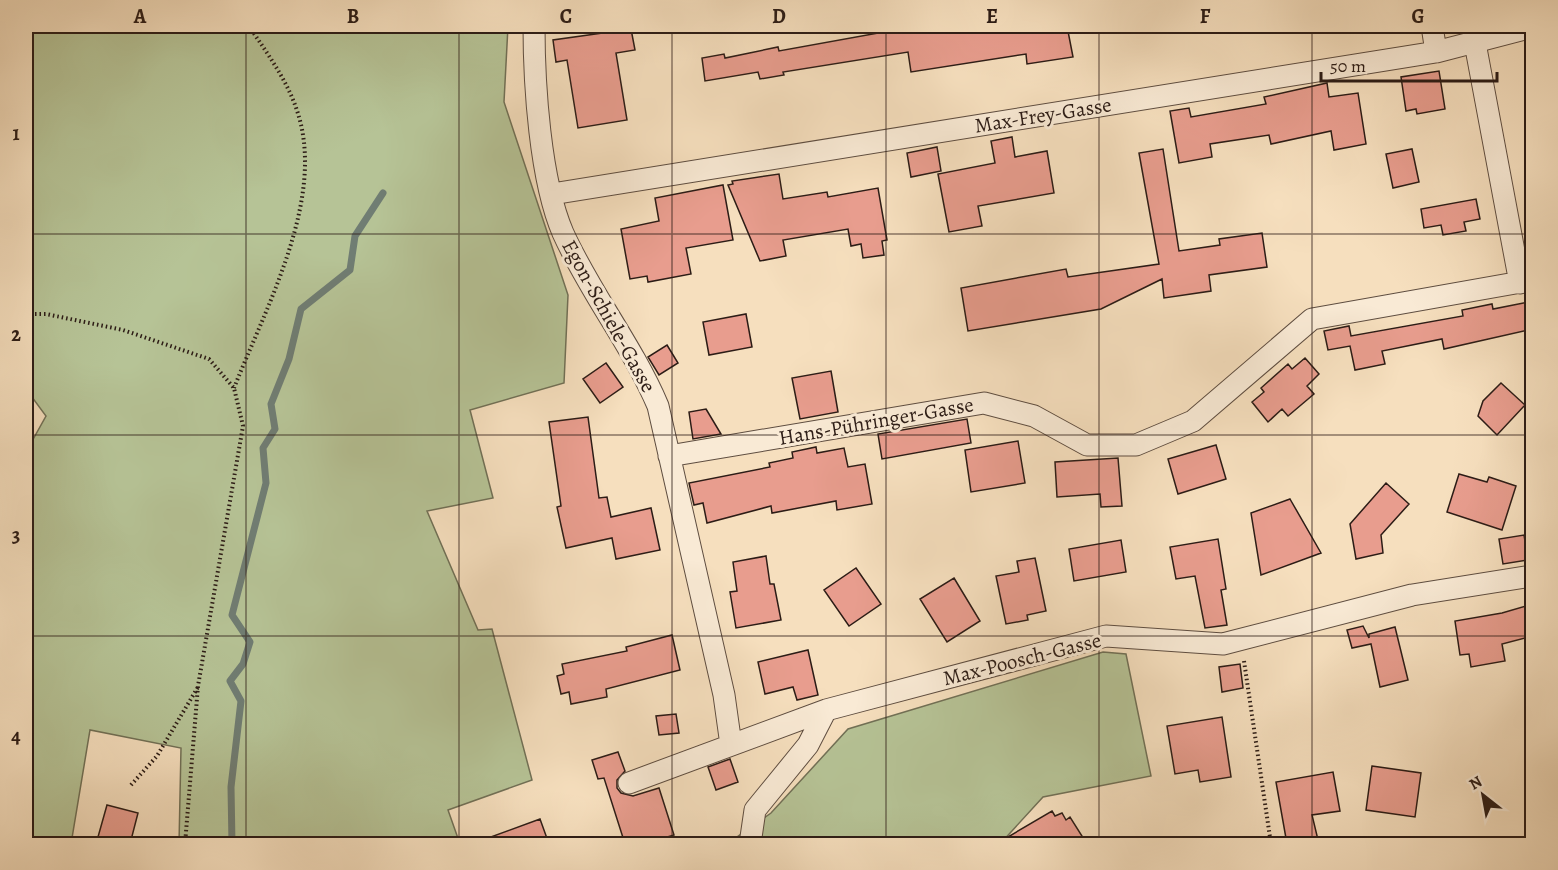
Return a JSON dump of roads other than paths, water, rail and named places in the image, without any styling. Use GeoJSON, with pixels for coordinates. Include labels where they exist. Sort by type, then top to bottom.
{"type":"FeatureCollection","features":[{"type":"Feature","properties":{"kind":"street","name":"Egon-Schiele-Gasse"},"geometry":{"type":"LineString","coordinates":[[534,26],[542,145],[552,194],[562,230],[575,259],[647,380],[658,405],[724,695],[731,745]]}},
{"type":"Feature","properties":{"kind":"street"},"geometry":{"type":"LineString","coordinates":[[1432,26],[1436,52]]}},
{"type":"Feature","properties":{"kind":"street","name":"Max-Frey-Gasse"},"geometry":{"type":"LineString","coordinates":[[552,194],[1436,52],[1533,27]]}},
{"type":"Feature","properties":{"kind":"street"},"geometry":{"type":"LineString","coordinates":[[1474,43],[1526,282]]}},
{"type":"Feature","properties":{"kind":"street","name":"Hans-Pühringer-Gasse"},"geometry":{"type":"LineString","coordinates":[[669,456],[984,403],[1034,416],[1088,446],[1136,445],[1193,421],[1312,319],[1526,282]]}},
{"type":"Feature","properties":{"kind":"street","name":"Max-Poosch-Gasse"},"geometry":{"type":"LineString","coordinates":[[629,783],[826,710],[1106,636],[1222,644],[1412,595],[1533,576]]}},
{"type":"Feature","properties":{"kind":"street"},"geometry":{"type":"LineString","coordinates":[[750,844],[755,810],[808,745],[826,710]]}},
{"type":"Feature","properties":{"kind":"waterway"},"geometry":{"type":"LineString","coordinates":[[232,844],[231,787],[241,701],[230,681],[243,664],[250,642],[232,615],[266,483],[263,448],[275,429],[271,404],[289,359],[301,309],[350,270],[355,236],[383,193]]}}]}
